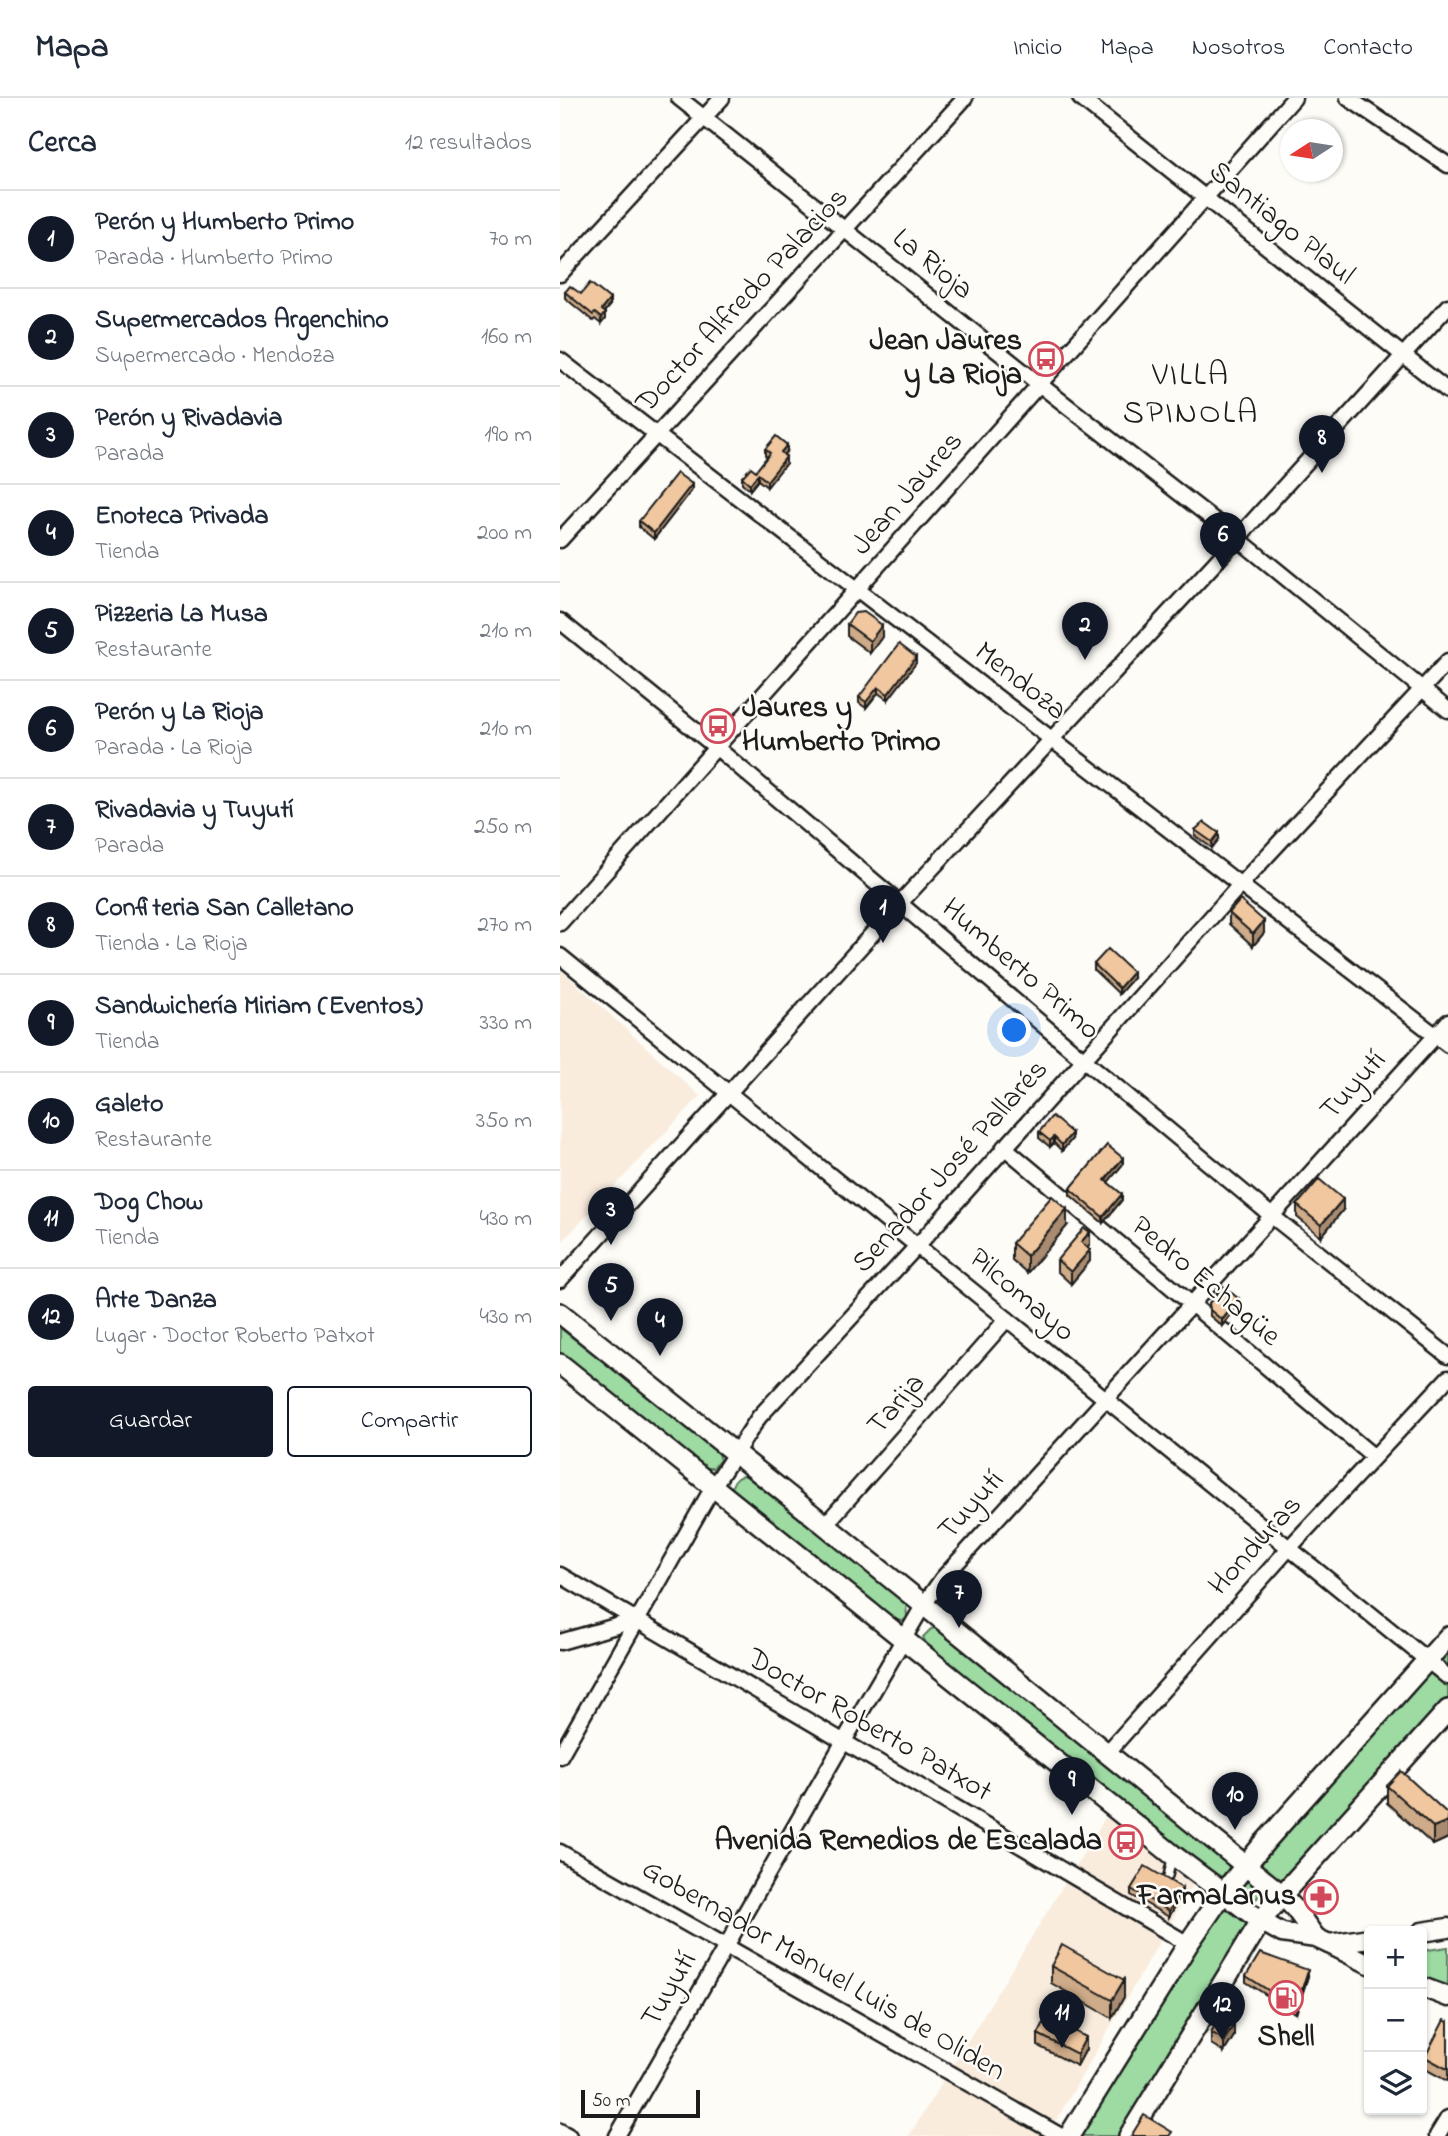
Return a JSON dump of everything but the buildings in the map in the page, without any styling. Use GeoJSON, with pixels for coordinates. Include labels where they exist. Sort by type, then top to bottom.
{"type":"FeatureCollection","features":[{"type":"Feature","properties":{"kind":"main road"},"geometry":{"type":"LineString","coordinates":[[560,1313],[1282,1895]]}},
{"type":"Feature","properties":{"kind":"main road"},"geometry":{"type":"LineString","coordinates":[[560,1364],[1173,1855],[1261,1921]]}},
{"type":"Feature","properties":{"kind":"main road"},"geometry":{"type":"LineString","coordinates":[[1069,2136],[1188,1944],[1223,1893],[1448,1637]]}},
{"type":"Feature","properties":{"kind":"main road"},"geometry":{"type":"LineString","coordinates":[[1129,2136],[1261,1921],[1448,1710]]}},
{"type":"Feature","properties":{"kind":"street","name":"La Rioja"},"geometry":{"type":"LineString","coordinates":[[679,98],[1237,538],[1448,710]]}},
{"type":"Feature","properties":{"kind":"street"},"geometry":{"type":"LineString","coordinates":[[560,274],[722,98]]}},
{"type":"Feature","properties":{"kind":"street","name":"Doctor Alfredo Palacios"},"geometry":{"type":"LineString","coordinates":[[560,540],[965,98]]}},
{"type":"Feature","properties":{"kind":"street","name":"Santiago Plaul"},"geometry":{"type":"LineString","coordinates":[[1080,98],[1448,391]]}},
{"type":"Feature","properties":{"kind":"street","name":"Jean Jaures"},"geometry":{"type":"LineString","coordinates":[[560,923],[1294,98]]}},
{"type":"Feature","properties":{"kind":"street"},"geometry":{"type":"LineString","coordinates":[[1348,98],[1448,165]]}},
{"type":"Feature","properties":{"kind":"street"},"geometry":{"type":"LineString","coordinates":[[560,1280],[901,902],[1448,306]]}},
{"type":"Feature","properties":{"kind":"street","name":"Mendoza"},"geometry":{"type":"LineString","coordinates":[[560,360],[1448,1045]]}},
{"type":"Feature","properties":{"kind":"street","name":"Humberto Primo"},"geometry":{"type":"LineString","coordinates":[[560,621],[717,748],[1272,1216],[1448,1356]]}},
{"type":"Feature","properties":{"kind":"street","name":"Senador José Pallarés"},"geometry":{"type":"LineString","coordinates":[[560,1756],[713,1487],[759,1417],[918,1245],[1240,885],[1448,661]]}},
{"type":"Feature","properties":{"kind":"street","name":"Pilcomayo"},"geometry":{"type":"LineString","coordinates":[[560,956],[1448,1677]]}},
{"type":"Feature","properties":{"kind":"street","name":"Tuyutí"},"geometry":{"type":"LineString","coordinates":[[617,2136],[844,1741],[923,1606],[942,1579],[1448,1022]]}},
{"type":"Feature","properties":{"kind":"street","name":"Pedro Echagüe"},"geometry":{"type":"LineString","coordinates":[[1004,1147],[1373,1456]]}},
{"type":"Feature","properties":{"kind":"street","name":"Tarija"},"geometry":{"type":"LineString","coordinates":[[825,1525],[1007,1319]]}},
{"type":"Feature","properties":{"kind":"street","name":"Honduras"},"geometry":{"type":"LineString","coordinates":[[1107,1753],[1290,1547],[1448,1378]]}},
{"type":"Feature","properties":{"kind":"street","name":"Doctor Roberto Patxot"},"geometry":{"type":"LineString","coordinates":[[560,1575],[844,1741],[1142,1910],[1188,1944]]}},
{"type":"Feature","properties":{"kind":"street"},"geometry":{"type":"LineString","coordinates":[[560,1642],[637,1620]]}},
{"type":"Feature","properties":{"kind":"street","name":"Gobernador Manuel Luis de Oliden"},"geometry":{"type":"LineString","coordinates":[[560,1852],[1061,2136]]}},
{"type":"Feature","properties":{"kind":"street"},"geometry":{"type":"LineString","coordinates":[[1282,1895],[1322,1941]]}},
{"type":"Feature","properties":{"kind":"street"},"geometry":{"type":"LineString","coordinates":[[1261,1921],[1282,1933],[1322,1941],[1364,1962]]}},
{"type":"Feature","properties":{"kind":"street"},"geometry":{"type":"LineString","coordinates":[[1427,1931],[1448,1928]]}},
{"type":"Feature","properties":{"kind":"street"},"geometry":{"type":"LineString","coordinates":[[1322,1941],[1364,1938]]}},
{"type":"Feature","properties":{"kind":"street"},"geometry":{"type":"LineString","coordinates":[[1427,1989],[1448,1997]]}},
{"type":"Feature","properties":{"kind":"street"},"geometry":{"type":"LineString","coordinates":[[1437,2136],[1448,2118]]}},
{"type":"Feature","properties":{"kind":"street"},"geometry":{"type":"LineString","coordinates":[[560,2131],[569,2136]]}},
{"type":"Feature","properties":{"kind":"lane"},"geometry":{"type":"LineString","coordinates":[[1153,1896],[1168,1876],[1173,1855]]}},
{"type":"Feature","properties":{"kind":"shaded area"},"geometry":{"type":"Polygon","coordinates":[[[560,969],[700,1096],[560,1244],[560,969]]]}},
{"type":"Feature","properties":{"kind":"shaded area"},"geometry":{"type":"Polygon","coordinates":[[[1118,1797],[1204,1865],[1047,2136],[909,2136],[1118,1797]]]}},
{"type":"Feature","properties":{"kind":"green space"},"geometry":{"type":"Polygon","coordinates":[[[560,1328],[717,1451],[720,1460],[713,1468],[705,1468],[560,1353],[560,1328]]]}},
{"type":"Feature","properties":{"kind":"green space"},"geometry":{"type":"Polygon","coordinates":[[[747,1475],[906,1603],[907,1618],[903,1621],[896,1620],[736,1494],[732,1487],[734,1481],[747,1475]]]}},
{"type":"Feature","properties":{"kind":"green space"},"geometry":{"type":"Polygon","coordinates":[[[936,1628],[1226,1859],[1229,1868],[1222,1877],[1216,1875],[928,1647],[923,1637],[936,1628]]]}},
{"type":"Feature","properties":{"kind":"green space"},"geometry":{"type":"Polygon","coordinates":[[[1448,1637],[1448,1710],[1282,1895],[1246,1865],[1448,1637]]]}},
{"type":"Feature","properties":{"kind":"green space"},"geometry":{"type":"Polygon","coordinates":[[[1250,1881],[1257,1884],[1260,1891],[1257,1898],[1250,1901],[1243,1898],[1240,1891],[1243,1884],[1250,1881]]]}},
{"type":"Feature","properties":{"kind":"green space"},"geometry":{"type":"Polygon","coordinates":[[[1223,1893],[1261,1921],[1129,2136],[1069,2136],[1223,1893]]]}},
{"type":"Feature","properties":{"kind":"green space"},"geometry":{"type":"Polygon","coordinates":[[[1448,1947],[1448,1985],[1427,1978],[1428,1950],[1448,1947]]]}},
{"type":"Feature","properties":{"kind":"place","name":"Jean Jaures y La Rioja"},"geometry":{"type":"Point","coordinates":[1046,359]}},
{"type":"Feature","properties":{"kind":"place","name":"Confiteria San Calletano"},"geometry":{"type":"Point","coordinates":[1322,473]}},
{"type":"Feature","properties":{"kind":"place","name":"Perón y La Rioja"},"geometry":{"type":"Point","coordinates":[1223,570]}},
{"type":"Feature","properties":{"kind":"place","name":"Supermercados Argenchino"},"geometry":{"type":"Point","coordinates":[1085,660]}},
{"type":"Feature","properties":{"kind":"place","name":"Jaures y Humberto Primo"},"geometry":{"type":"Point","coordinates":[718,726]}},
{"type":"Feature","properties":{"kind":"place","name":"Perón y Humberto Primo"},"geometry":{"type":"Point","coordinates":[883,943]}},
{"type":"Feature","properties":{"kind":"place","name":"Perón y Rivadavia"},"geometry":{"type":"Point","coordinates":[611,1245]}},
{"type":"Feature","properties":{"kind":"place","name":"Pizzeria La Musa"},"geometry":{"type":"Point","coordinates":[611,1321]}},
{"type":"Feature","properties":{"kind":"place","name":"Enoteca Privada"},"geometry":{"type":"Point","coordinates":[660,1356]}},
{"type":"Feature","properties":{"kind":"place","name":"Rivadavia y Tuyutí"},"geometry":{"type":"Point","coordinates":[959,1628]}},
{"type":"Feature","properties":{"kind":"place","name":"Sandwichería Miriam (Eventos)"},"geometry":{"type":"Point","coordinates":[1072,1815]}},
{"type":"Feature","properties":{"kind":"place","name":"Galeto"},"geometry":{"type":"Point","coordinates":[1235,1830]}},
{"type":"Feature","properties":{"kind":"place","name":"Avenida Remedios de Escalada"},"geometry":{"type":"Point","coordinates":[1126,1842]}},
{"type":"Feature","properties":{"kind":"place","name":"FarmaLanus"},"geometry":{"type":"Point","coordinates":[1321,1897]}},
{"type":"Feature","properties":{"kind":"place","name":"Shell"},"geometry":{"type":"Point","coordinates":[1286,1998]}},
{"type":"Feature","properties":{"kind":"place","name":"Arte Danza"},"geometry":{"type":"Point","coordinates":[1222,2040]}},
{"type":"Feature","properties":{"kind":"place","name":"Dog Chow"},"geometry":{"type":"Point","coordinates":[1062,2048]}},
{"type":"Feature","properties":{"kind":"district","name":"VILLA SPINOLA"},"geometry":{"type":"Point","coordinates":[1191,395]}}]}
